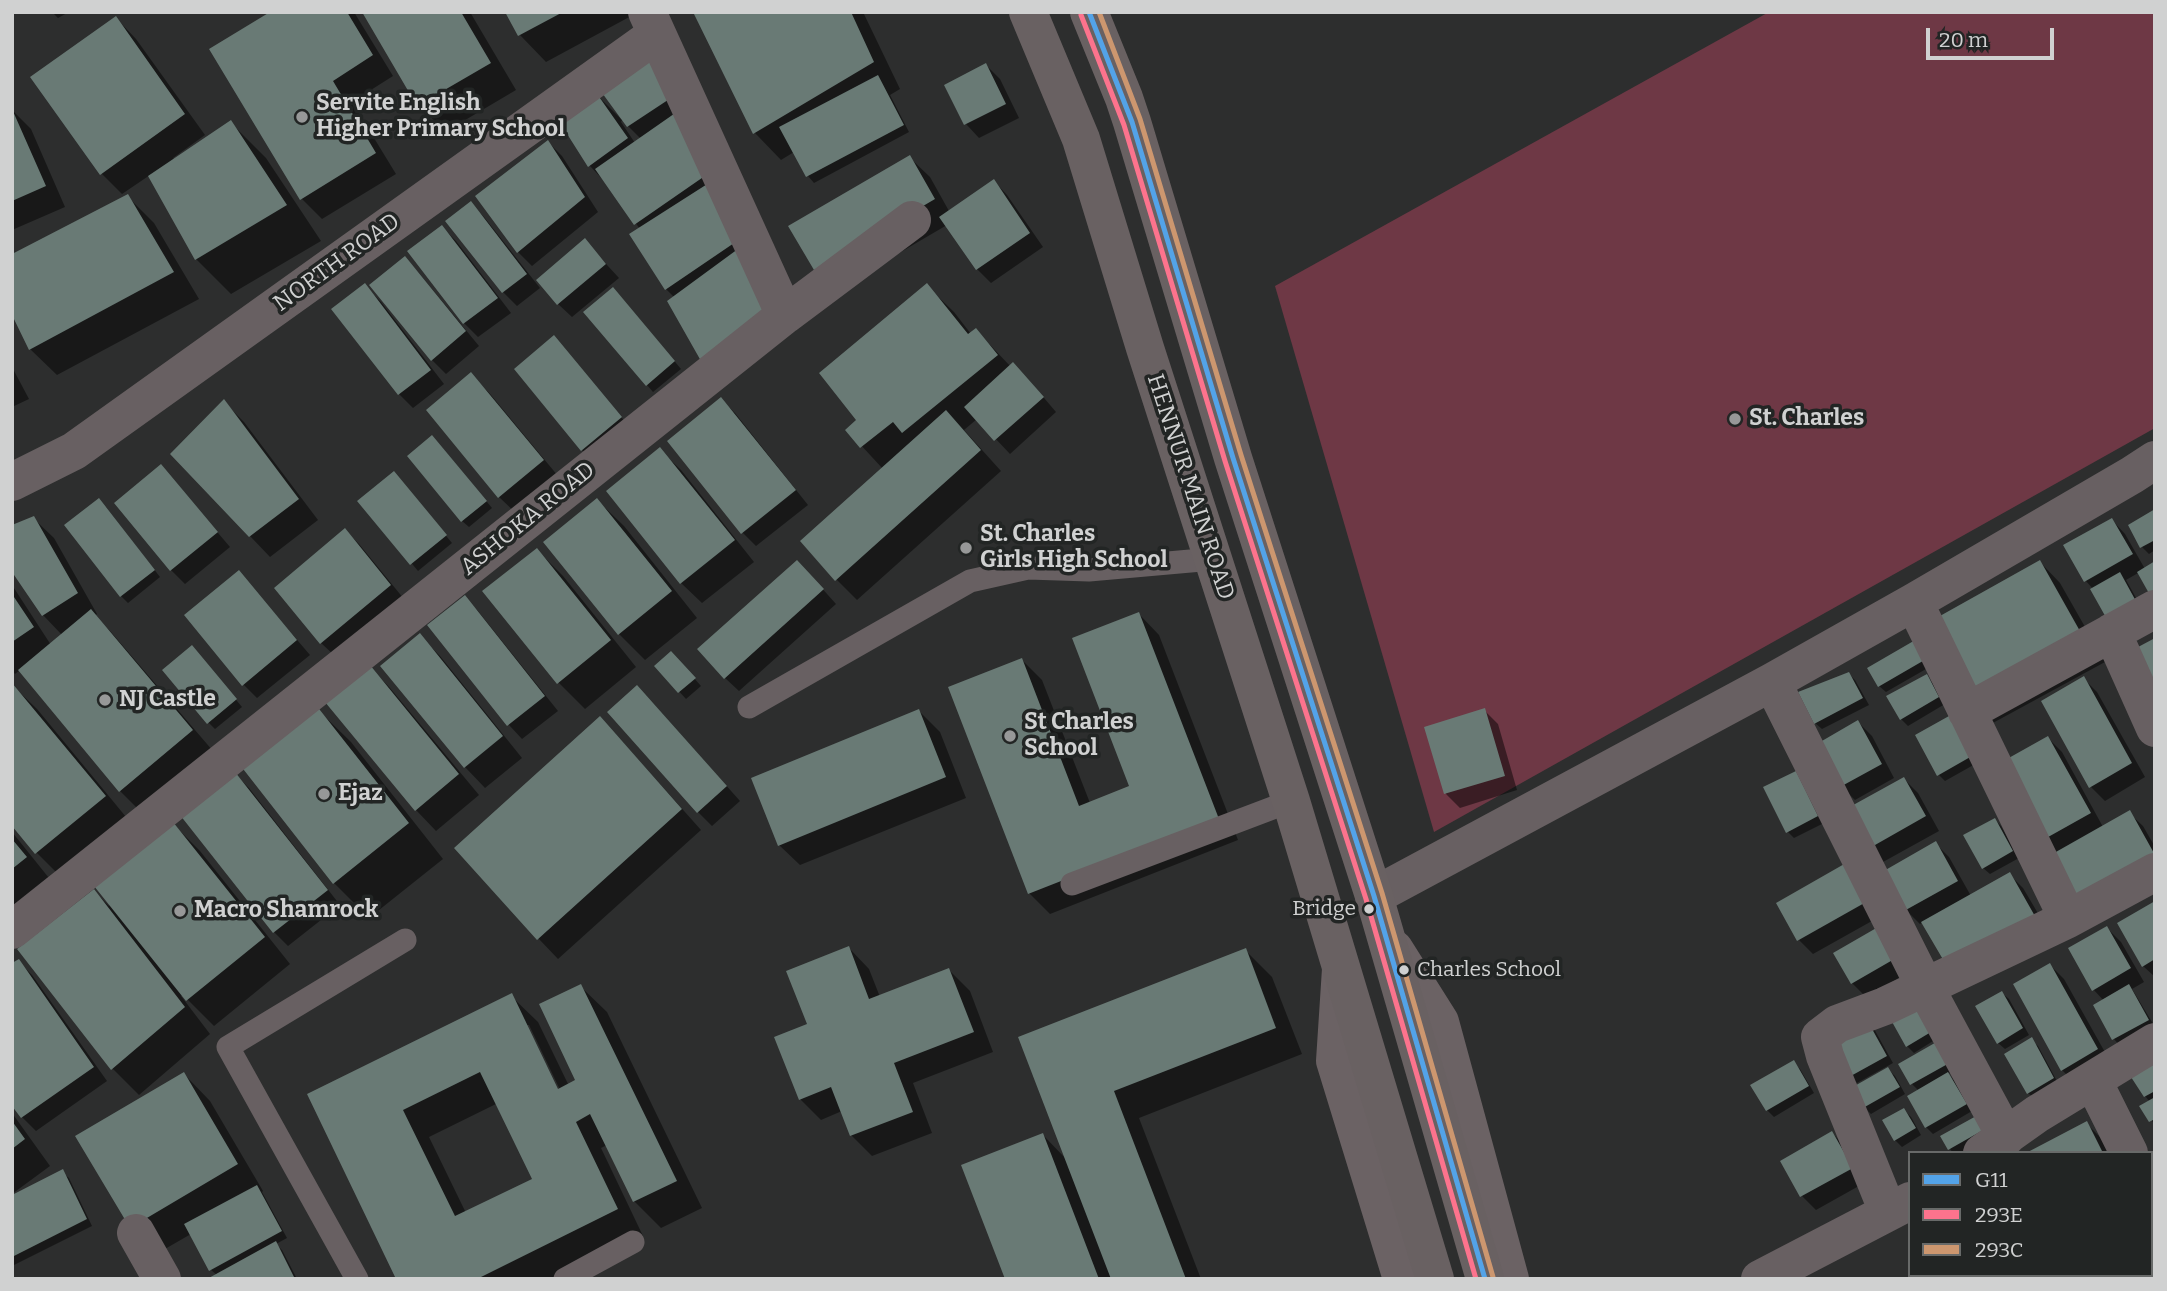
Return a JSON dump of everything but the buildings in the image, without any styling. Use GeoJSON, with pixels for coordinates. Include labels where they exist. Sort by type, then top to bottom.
{"type":"FeatureCollection","features":[{"type":"Feature","properties":{"kind":"main road","name":"HENNUR MAIN ROAD"},"geometry":{"type":"LineString","coordinates":[[1028,12],[1081,139],[1291,801],[1435,1279]]}},
{"type":"Feature","properties":{"kind":"main road"},"geometry":{"type":"LineString","coordinates":[[1089,12],[1132,122],[1233,458],[1374,896],[1485,1279]]}},
{"type":"Feature","properties":{"kind":"street"},"geometry":{"type":"LineString","coordinates":[[652,23],[785,315]]}},
{"type":"Feature","properties":{"kind":"street","name":"NORTH ROAD"},"geometry":{"type":"LineString","coordinates":[[12,482],[74,451],[652,23]]}},
{"type":"Feature","properties":{"kind":"street","name":"ASHOKA ROAD"},"geometry":{"type":"LineString","coordinates":[[12,930],[785,315],[912,219]]}},
{"type":"Feature","properties":{"kind":"street"},"geometry":{"type":"LineString","coordinates":[[1374,896],[1772,682],[2155,460]]}},
{"type":"Feature","properties":{"kind":"street"},"geometry":{"type":"LineString","coordinates":[[1914,602],[2068,919]]}},
{"type":"Feature","properties":{"kind":"street"},"geometry":{"type":"LineString","coordinates":[[1967,712],[2155,610]]}},
{"type":"Feature","properties":{"kind":"street"},"geometry":{"type":"LineString","coordinates":[[2112,632],[2155,728]]}},
{"type":"Feature","properties":{"kind":"street"},"geometry":{"type":"LineString","coordinates":[[1772,682],[1924,987],[1994,1145],[2037,1114],[2155,1042]]}},
{"type":"Feature","properties":{"kind":"street"},"geometry":{"type":"LineString","coordinates":[[1760,1279],[1899,1206],[1825,1056],[1820,1037],[1837,1024],[1885,1006],[2068,919],[2155,872]]}},
{"type":"Feature","properties":{"kind":"street"},"geometry":{"type":"LineString","coordinates":[[1386,935],[1440,1022],[1510,1279]]}},
{"type":"Feature","properties":{"kind":"street"},"geometry":{"type":"LineString","coordinates":[[1341,966],[1335,1061],[1402,1279]]}},
{"type":"Feature","properties":{"kind":"street"},"geometry":{"type":"LineString","coordinates":[[2093,1081],[2128,1151]]}},
{"type":"Feature","properties":{"kind":"street"},"geometry":{"type":"LineString","coordinates":[[136,1233],[162,1279]]}},
{"type":"Feature","properties":{"kind":"lane"},"geometry":{"type":"LineString","coordinates":[[750,708],[970,581],[1028,568],[1089,570],[1213,559]]}},
{"type":"Feature","properties":{"kind":"lane"},"geometry":{"type":"LineString","coordinates":[[1072,884],[1291,801]]}},
{"type":"Feature","properties":{"kind":"lane"},"geometry":{"type":"LineString","coordinates":[[357,1279],[228,1047],[405,940]]}},
{"type":"Feature","properties":{"kind":"lane"},"geometry":{"type":"LineString","coordinates":[[565,1279],[634,1242]]}},
{"type":"Feature","properties":{"kind":"shaded area","name":"St. Charles"},"geometry":{"type":"Polygon","coordinates":[[[1769,12],[2155,12],[2155,428],[1434,832],[1275,286],[1769,12]]]}},
{"type":"Feature","properties":{"kind":"transit line","name":"G11"},"geometry":{"type":"LineString","coordinates":[[1089,12],[1132,122],[1233,458],[1374,896],[1485,1279]]}},
{"type":"Feature","properties":{"kind":"transit line","name":"293C"},"geometry":{"type":"LineString","coordinates":[[1099,12],[1140,119],[1241,455],[1382,893],[1493,1277]]}},
{"type":"Feature","properties":{"kind":"transit line","name":"293E"},"geometry":{"type":"LineString","coordinates":[[1081,15],[1124,125],[1225,461],[1366,899],[1476,1279]]}},
{"type":"Feature","properties":{"kind":"place","name":"Servite English Higher Primary School"},"geometry":{"type":"Point","coordinates":[302,117]}},
{"type":"Feature","properties":{"kind":"place","name":"St. Charles"},"geometry":{"type":"Point","coordinates":[1735,419]}},
{"type":"Feature","properties":{"kind":"place","name":"St. Charles Girls High School"},"geometry":{"type":"Point","coordinates":[966,548]}},
{"type":"Feature","properties":{"kind":"place","name":"NJ Castle"},"geometry":{"type":"Point","coordinates":[105,700]}},
{"type":"Feature","properties":{"kind":"place","name":"St Charles School"},"geometry":{"type":"Point","coordinates":[1010,736]}},
{"type":"Feature","properties":{"kind":"place","name":"Ejaz"},"geometry":{"type":"Point","coordinates":[324,794]}},
{"type":"Feature","properties":{"kind":"place","name":"Bridge"},"geometry":{"type":"Point","coordinates":[1369,909]}},
{"type":"Feature","properties":{"kind":"place","name":"Macro Shamrock"},"geometry":{"type":"Point","coordinates":[180,911]}},
{"type":"Feature","properties":{"kind":"place","name":"Charles School"},"geometry":{"type":"Point","coordinates":[1404,970]}}]}
